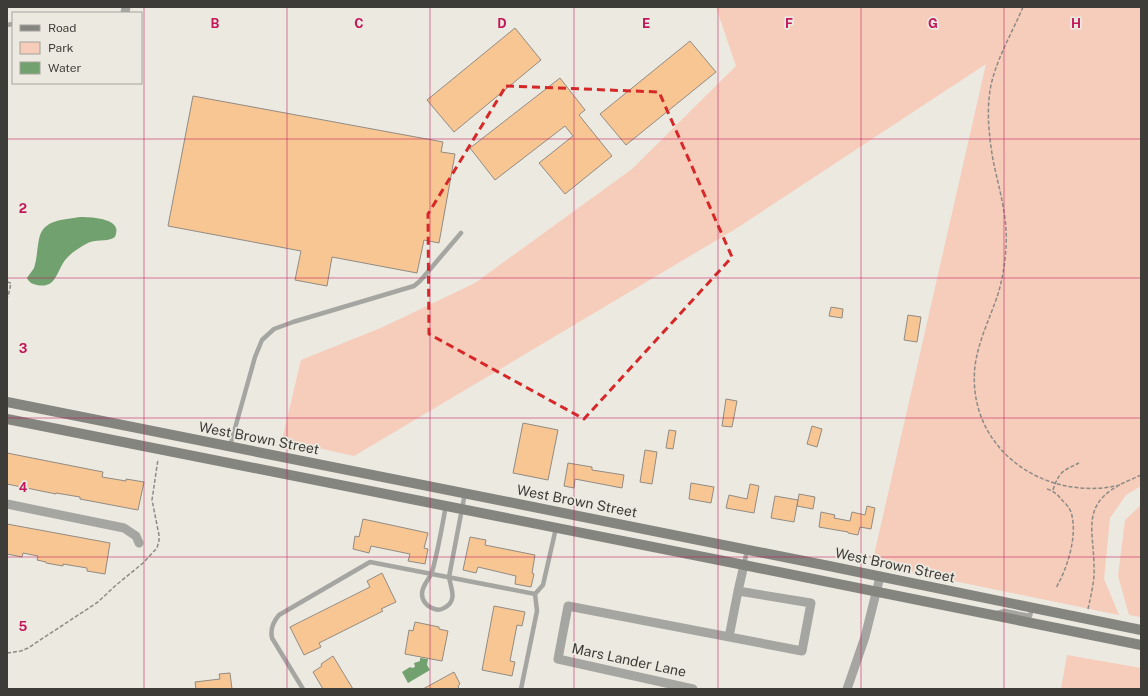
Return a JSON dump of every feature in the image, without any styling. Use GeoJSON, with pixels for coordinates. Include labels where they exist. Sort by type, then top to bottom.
{"type":"FeatureCollection","features":[{"type":"Feature","properties":{"kind":"main road","name":"West Brown Street"},"geometry":{"type":"LineString","coordinates":[[7,402],[230,446],[464,501],[556,528],[1141,645]]}},
{"type":"Feature","properties":{"kind":"main road"},"geometry":{"type":"LineString","coordinates":[[7,419],[226,463],[446,504],[449,497],[464,501]]}},
{"type":"Feature","properties":{"kind":"main road"},"geometry":{"type":"LineString","coordinates":[[226,463],[230,446]]}},
{"type":"Feature","properties":{"kind":"main road","name":"West Brown Street"},"geometry":{"type":"LineString","coordinates":[[464,501],[499,506],[513,503],[1141,630]]}},
{"type":"Feature","properties":{"kind":"main road"},"geometry":{"type":"LineString","coordinates":[[616,540],[620,524]]}},
{"type":"Feature","properties":{"kind":"street"},"geometry":{"type":"LineString","coordinates":[[7,504],[124,528],[136,536],[139,543]]}},
{"type":"Feature","properties":{"kind":"street"},"geometry":{"type":"LineString","coordinates":[[738,591],[811,604],[802,651],[729,637],[738,591],[744,565]]}},
{"type":"Feature","properties":{"kind":"street"},"geometry":{"type":"LineString","coordinates":[[848,689],[865,637],[880,577]]}},
{"type":"Feature","properties":{"kind":"street","name":"Mars Lander Lane"},"geometry":{"type":"LineString","coordinates":[[693,689],[558,659],[568,606],[729,637]]}},
{"type":"Feature","properties":{"kind":"lane"},"geometry":{"type":"LineString","coordinates":[[230,446],[262,340],[274,329],[293,322],[414,286],[461,233]]}},
{"type":"Feature","properties":{"kind":"lane"},"geometry":{"type":"LineString","coordinates":[[446,504],[431,574],[423,588],[422,598],[428,606],[437,609],[446,607],[450,604],[452,599],[453,590],[449,578],[464,501]]}},
{"type":"Feature","properties":{"kind":"lane"},"geometry":{"type":"LineString","coordinates":[[520,689],[537,611],[535,594],[543,585],[556,528]]}},
{"type":"Feature","properties":{"kind":"lane"},"geometry":{"type":"LineString","coordinates":[[744,565],[747,550]]}},
{"type":"Feature","properties":{"kind":"lane"},"geometry":{"type":"LineString","coordinates":[[303,689],[272,638],[271,632],[273,625],[279,615],[370,562],[535,594]]}},
{"type":"Feature","properties":{"kind":"lane"},"geometry":{"type":"LineString","coordinates":[[989,615],[1005,611],[1030,616],[1032,608]]}},
{"type":"Feature","properties":{"kind":"path"},"geometry":{"type":"LineString","coordinates":[[1023,7],[1000,58],[994,77],[988,108],[989,133],[1004,212],[1006,246],[1004,269],[1000,286],[977,353],[975,385],[978,407],[988,431],[995,441],[1010,458],[1022,468],[1039,478],[1056,484],[1074,487],[1105,488],[1120,485]]}},
{"type":"Feature","properties":{"kind":"path"},"geometry":{"type":"LineString","coordinates":[[7,282],[11,283],[8,297]]}},
{"type":"Feature","properties":{"kind":"path"},"geometry":{"type":"LineString","coordinates":[[7,653],[21,651],[28,648],[98,602],[157,548],[159,535],[152,500],[159,457]]}},
{"type":"Feature","properties":{"kind":"path"},"geometry":{"type":"LineString","coordinates":[[1053,491],[1059,475],[1066,469],[1079,463]]}},
{"type":"Feature","properties":{"kind":"path"},"geometry":{"type":"LineString","coordinates":[[1088,610],[1094,569],[1091,534],[1092,517],[1097,506],[1108,492],[1141,475]]}},
{"type":"Feature","properties":{"kind":"path"},"geometry":{"type":"LineString","coordinates":[[1047,489],[1059,495],[1069,508],[1072,519],[1072,537],[1069,555],[1064,572],[1056,588]]}},
{"type":"Feature","properties":{"kind":"highlighted area"},"geometry":{"type":"Polygon","coordinates":[[[506,86],[659,92],[732,257],[584,419],[429,334],[428,214],[506,86]]]}},
{"type":"Feature","properties":{"kind":"green space"},"geometry":{"type":"Polygon","coordinates":[[[716,7],[1141,7],[1141,486],[1126,495],[1110,518],[1104,579],[1119,615],[872,564],[986,64],[737,228],[354,456],[282,440],[301,360],[383,327],[475,283],[632,169],[736,66],[716,7]]]}},
{"type":"Feature","properties":{"kind":"green space"},"geometry":{"type":"Polygon","coordinates":[[[1141,505],[1141,617],[1129,615],[1118,576],[1125,520],[1141,505]]]}},
{"type":"Feature","properties":{"kind":"green space"},"geometry":{"type":"Polygon","coordinates":[[[1067,655],[1141,668],[1141,689],[1061,689],[1067,655]]]}},
{"type":"Feature","properties":{"kind":"water"},"geometry":{"type":"Polygon","coordinates":[[[89,217],[110,222],[116,229],[115,237],[108,240],[90,242],[75,251],[66,259],[55,278],[49,284],[44,286],[31,283],[27,278],[34,268],[41,232],[49,224],[61,220],[89,217]]]}},
{"type":"Feature","properties":{"kind":"water"},"geometry":{"type":"Polygon","coordinates":[[[420,658],[428,659],[427,665],[430,670],[408,683],[402,672],[410,667],[415,667],[414,663],[420,661],[420,658]]]}},
{"type":"Feature","properties":{"kind":"building"},"geometry":{"type":"Polygon","coordinates":[[[515,28],[541,60],[454,132],[427,100],[515,28]]]}},
{"type":"Feature","properties":{"kind":"building"},"geometry":{"type":"Polygon","coordinates":[[[690,41],[716,72],[626,145],[600,114],[690,41]]]}},
{"type":"Feature","properties":{"kind":"building"},"geometry":{"type":"Polygon","coordinates":[[[560,78],[585,110],[579,115],[612,156],[565,194],[539,163],[573,136],[565,126],[495,180],[470,148],[560,78]]]}},
{"type":"Feature","properties":{"kind":"building"},"geometry":{"type":"Polygon","coordinates":[[[193,96],[443,142],[441,152],[455,154],[439,243],[424,240],[417,273],[332,257],[327,286],[295,280],[301,251],[168,226],[193,96]]]}},
{"type":"Feature","properties":{"kind":"building"},"geometry":{"type":"Polygon","coordinates":[[[831,307],[843,309],[842,318],[829,316],[831,307]]]}},
{"type":"Feature","properties":{"kind":"building"},"geometry":{"type":"Polygon","coordinates":[[[908,315],[921,317],[917,342],[904,340],[908,315]]]}},
{"type":"Feature","properties":{"kind":"building"},"geometry":{"type":"Polygon","coordinates":[[[726,399],[737,401],[732,427],[722,426],[726,399]]]}},
{"type":"Feature","properties":{"kind":"building"},"geometry":{"type":"Polygon","coordinates":[[[523,423],[558,430],[548,480],[513,473],[523,423]]]}},
{"type":"Feature","properties":{"kind":"building"},"geometry":{"type":"Polygon","coordinates":[[[812,426],[822,429],[817,447],[807,444],[812,426]]]}},
{"type":"Feature","properties":{"kind":"building"},"geometry":{"type":"Polygon","coordinates":[[[669,430],[676,431],[673,449],[666,448],[669,430]]]}},
{"type":"Feature","properties":{"kind":"building"},"geometry":{"type":"Polygon","coordinates":[[[645,450],[657,452],[652,484],[640,482],[645,450]]]}},
{"type":"Feature","properties":{"kind":"building"},"geometry":{"type":"Polygon","coordinates":[[[7,453],[103,472],[102,477],[144,482],[138,510],[80,499],[80,497],[56,494],[7,484],[7,453]]]}},
{"type":"Feature","properties":{"kind":"building"},"geometry":{"type":"Polygon","coordinates":[[[568,463],[592,467],[592,470],[624,475],[622,488],[575,479],[574,488],[564,486],[568,463]]]}},
{"type":"Feature","properties":{"kind":"building"},"geometry":{"type":"Polygon","coordinates":[[[691,483],[714,487],[711,503],[689,499],[691,483]]]}},
{"type":"Feature","properties":{"kind":"building"},"geometry":{"type":"Polygon","coordinates":[[[750,484],[759,486],[754,513],[726,508],[729,495],[747,499],[750,484]]]}},
{"type":"Feature","properties":{"kind":"building"},"geometry":{"type":"Polygon","coordinates":[[[799,494],[815,497],[813,509],[797,506],[799,494]]]}},
{"type":"Feature","properties":{"kind":"building"},"geometry":{"type":"Polygon","coordinates":[[[775,496],[798,500],[794,522],[771,518],[775,496]]]}},
{"type":"Feature","properties":{"kind":"building"},"geometry":{"type":"Polygon","coordinates":[[[867,506],[875,508],[871,529],[860,527],[858,535],[819,527],[821,512],[835,515],[834,518],[850,521],[852,512],[865,515],[867,506]]]}},
{"type":"Feature","properties":{"kind":"building"},"geometry":{"type":"Polygon","coordinates":[[[363,519],[428,533],[424,548],[428,549],[425,564],[408,561],[410,554],[371,546],[369,553],[353,549],[355,536],[359,537],[363,519]]]}},
{"type":"Feature","properties":{"kind":"building"},"geometry":{"type":"Polygon","coordinates":[[[7,524],[110,543],[105,574],[87,571],[87,568],[46,563],[37,560],[38,556],[23,553],[22,557],[7,554],[7,524]]]}},
{"type":"Feature","properties":{"kind":"building"},"geometry":{"type":"Polygon","coordinates":[[[470,537],[486,540],[485,545],[535,555],[532,573],[534,574],[531,587],[515,584],[516,576],[478,567],[476,573],[463,570],[470,537]]]}},
{"type":"Feature","properties":{"kind":"building"},"geometry":{"type":"Polygon","coordinates":[[[382,573],[396,602],[381,609],[383,611],[319,643],[321,647],[304,655],[290,627],[370,587],[367,581],[382,573]]]}},
{"type":"Feature","properties":{"kind":"building"},"geometry":{"type":"Polygon","coordinates":[[[494,606],[525,612],[522,626],[517,625],[510,661],[515,662],[512,676],[482,670],[494,606]]]}},
{"type":"Feature","properties":{"kind":"building"},"geometry":{"type":"Polygon","coordinates":[[[415,622],[439,627],[439,629],[448,631],[442,661],[405,654],[409,630],[413,631],[415,622]]]}},
{"type":"Feature","properties":{"kind":"building"},"geometry":{"type":"Polygon","coordinates":[[[333,656],[353,689],[323,689],[313,672],[322,666],[321,664],[333,656]]]}},
{"type":"Feature","properties":{"kind":"building"},"geometry":{"type":"Polygon","coordinates":[[[454,672],[460,684],[458,686],[459,689],[423,689],[454,672]]]}},
{"type":"Feature","properties":{"kind":"building"},"geometry":{"type":"Polygon","coordinates":[[[230,673],[232,689],[196,689],[195,682],[220,679],[219,674],[230,673]]]}}]}
